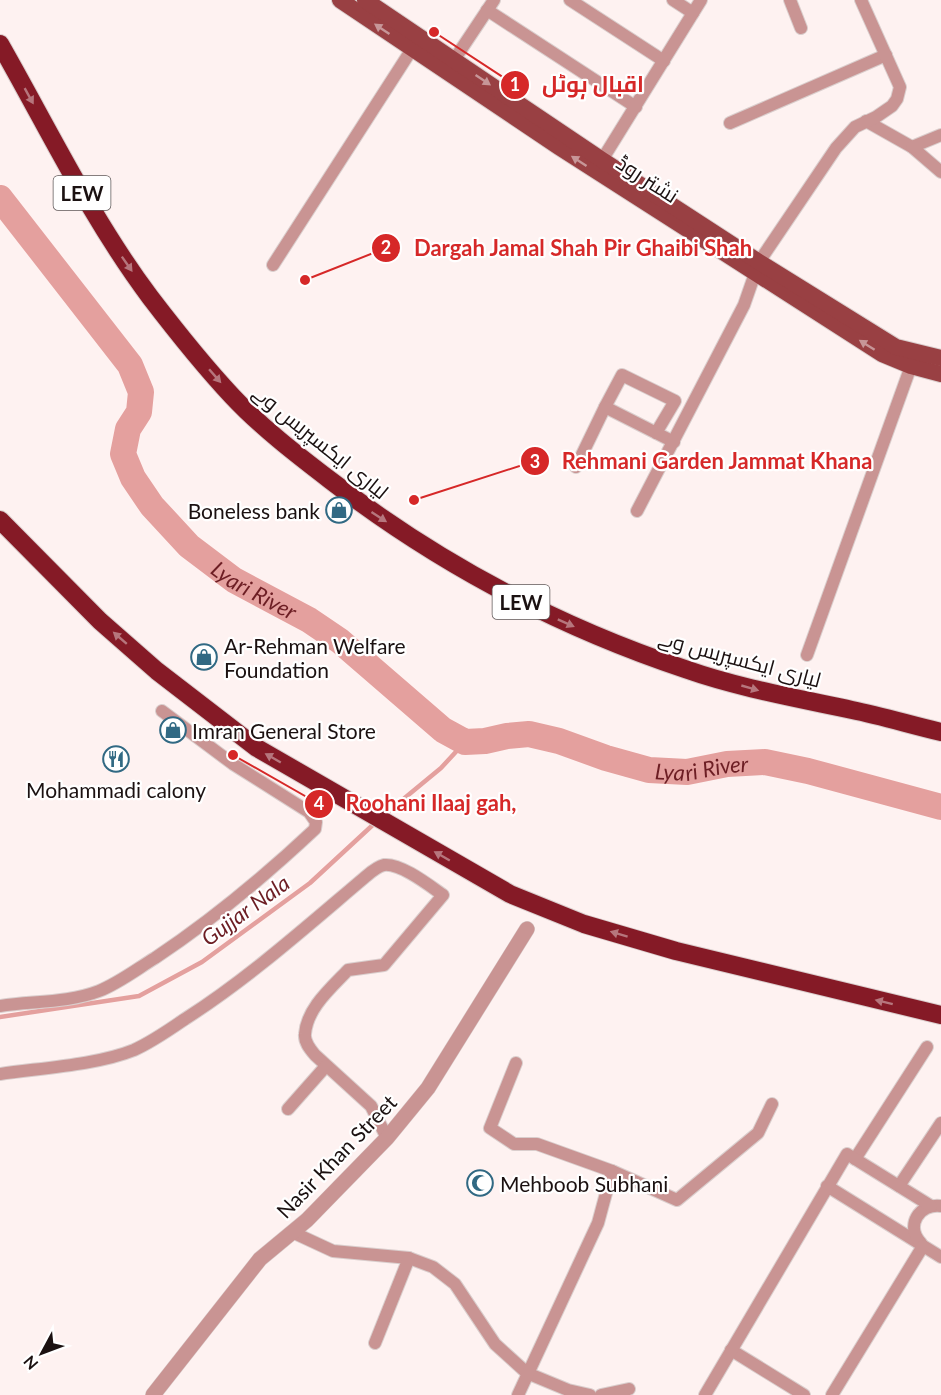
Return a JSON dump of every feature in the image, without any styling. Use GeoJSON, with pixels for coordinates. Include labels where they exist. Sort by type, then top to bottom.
{"type":"FeatureCollection","features":[{"type":"Feature","properties":{"kind":"highway","name":"لیاری ایکسپریس وے"},"geometry":{"type":"LineString","coordinates":[[0,44],[100,223],[170,323],[233,398],[299,456],[369,511],[448,563],[534,609],[619,646],[688,670],[765,692],[941,732]]}},
{"type":"Feature","properties":{"kind":"highway"},"geometry":{"type":"LineString","coordinates":[[0,520],[100,621],[157,671],[257,748],[510,894],[584,924],[676,951],[941,1015]]}},
{"type":"Feature","properties":{"kind":"main road","name":"نشتر روڈ"},"geometry":{"type":"LineString","coordinates":[[340,0],[559,147],[757,268],[896,347],[941,358]]}},
{"type":"Feature","properties":{"kind":"main road","name":"نشتر روڈ"},"geometry":{"type":"LineString","coordinates":[[364,0],[602,160],[882,354],[911,366],[941,374]]}},
{"type":"Feature","properties":{"kind":"street"},"geometry":{"type":"LineString","coordinates":[[570,0],[664,61]]}},
{"type":"Feature","properties":{"kind":"street"},"geometry":{"type":"LineString","coordinates":[[673,0],[693,13]]}},
{"type":"Feature","properties":{"kind":"street"},"geometry":{"type":"LineString","coordinates":[[602,160],[701,0]]}},
{"type":"Feature","properties":{"kind":"street"},"geometry":{"type":"LineString","coordinates":[[790,0],[801,28]]}},
{"type":"Feature","properties":{"kind":"street"},"geometry":{"type":"LineString","coordinates":[[637,511],[744,305],[757,268],[836,148],[855,127],[892,106],[897,99],[900,87],[861,0]]}},
{"type":"Feature","properties":{"kind":"street"},"geometry":{"type":"LineString","coordinates":[[454,60],[491,5],[636,107]]}},
{"type":"Feature","properties":{"kind":"street"},"geometry":{"type":"LineString","coordinates":[[273,265],[412,49]]}},
{"type":"Feature","properties":{"kind":"street"},"geometry":{"type":"LineString","coordinates":[[730,123],[886,56]]}},
{"type":"Feature","properties":{"kind":"street"},"geometry":{"type":"LineString","coordinates":[[866,122],[912,147],[941,172]]}},
{"type":"Feature","properties":{"kind":"street"},"geometry":{"type":"LineString","coordinates":[[912,147],[941,135]]}},
{"type":"Feature","properties":{"kind":"street"},"geometry":{"type":"LineString","coordinates":[[807,655],[911,366]]}},
{"type":"Feature","properties":{"kind":"street"},"geometry":{"type":"LineString","coordinates":[[576,467],[622,375],[675,401],[656,433]]}},
{"type":"Feature","properties":{"kind":"street"},"geometry":{"type":"LineString","coordinates":[[605,407],[674,442]]}},
{"type":"Feature","properties":{"kind":"street"},"geometry":{"type":"LineString","coordinates":[[0,1006],[71,999],[100,990],[126,976],[182,940],[223,909],[315,829],[316,822],[309,812],[233,764],[162,711]]}},
{"type":"Feature","properties":{"kind":"street"},"geometry":{"type":"LineString","coordinates":[[0,1074],[93,1061],[135,1050],[201,1009],[250,973],[377,868],[386,865],[413,875],[443,896],[384,965],[348,970],[314,1007],[304,1034],[307,1046],[371,1106],[387,1138]]}},
{"type":"Feature","properties":{"kind":"street","name":"Nasir Khan Street"},"geometry":{"type":"LineString","coordinates":[[153,1395],[260,1258],[307,1220],[387,1138],[428,1088],[527,929]]}},
{"type":"Feature","properties":{"kind":"street"},"geometry":{"type":"LineString","coordinates":[[855,1158],[927,1047]]}},
{"type":"Feature","properties":{"kind":"street"},"geometry":{"type":"LineString","coordinates":[[516,1063],[490,1128],[514,1144],[537,1144],[612,1171],[677,1200],[758,1134],[772,1104]]}},
{"type":"Feature","properties":{"kind":"street"},"geometry":{"type":"LineString","coordinates":[[288,1109],[326,1066]]}},
{"type":"Feature","properties":{"kind":"street"},"geometry":{"type":"LineString","coordinates":[[899,1186],[941,1122]]}},
{"type":"Feature","properties":{"kind":"street"},"geometry":{"type":"LineString","coordinates":[[705,1395],[847,1154],[936,1206]]}},
{"type":"Feature","properties":{"kind":"street"},"geometry":{"type":"LineString","coordinates":[[518,1395],[598,1224],[612,1171]]}},
{"type":"Feature","properties":{"kind":"street"},"geometry":{"type":"LineString","coordinates":[[827,1186],[941,1257]]}},
{"type":"Feature","properties":{"kind":"street"},"geometry":{"type":"LineString","coordinates":[[936,1206],[918,1213],[913,1225],[917,1240],[923,1246],[932,1249],[941,1248]]}},
{"type":"Feature","properties":{"kind":"street"},"geometry":{"type":"LineString","coordinates":[[292,1232],[333,1251],[409,1258],[433,1267],[455,1284],[495,1344],[527,1373],[568,1390],[590,1395]]}},
{"type":"Feature","properties":{"kind":"street"},"geometry":{"type":"LineString","coordinates":[[832,1395],[923,1246]]}},
{"type":"Feature","properties":{"kind":"street"},"geometry":{"type":"LineString","coordinates":[[375,1343],[409,1258]]}},
{"type":"Feature","properties":{"kind":"street"},"geometry":{"type":"LineString","coordinates":[[731,1350],[804,1395]]}},
{"type":"Feature","properties":{"kind":"street"},"geometry":{"type":"LineString","coordinates":[[601,1395],[629,1389]]}},
{"type":"Feature","properties":{"kind":"waterway","name":"Lyari River"},"geometry":{"type":"LineString","coordinates":[[0,198],[130,365],[141,392],[139,412],[128,429],[123,454],[133,478],[152,506],[189,546],[234,580],[309,620],[340,641],[443,730],[465,742],[529,734],[559,741],[649,770],[687,772],[727,764],[765,762],[808,771],[941,807]]}},
{"type":"Feature","properties":{"kind":"waterway","name":"Gujjar Nala"},"geometry":{"type":"LineString","coordinates":[[384,815],[441,768],[465,742]]}},
{"type":"Feature","properties":{"kind":"waterway","name":"Gujjar Nala"},"geometry":{"type":"LineString","coordinates":[[0,1017],[139,996],[202,962],[310,883],[376,822]]}},
{"type":"Feature","properties":{"kind":"place","name":"اقبال ہوٹل"},"geometry":{"type":"Point","coordinates":[434,32]}},
{"type":"Feature","properties":{"kind":"place","name":"Dargah Jamal Shah Pir Ghaibi Shah"},"geometry":{"type":"Point","coordinates":[305,280]}},
{"type":"Feature","properties":{"kind":"place","name":"Rehmani Garden Jammat Khana"},"geometry":{"type":"Point","coordinates":[414,500]}},
{"type":"Feature","properties":{"kind":"place","name":"Boneless bank"},"geometry":{"type":"Point","coordinates":[339,510]}},
{"type":"Feature","properties":{"kind":"place","name":"Ar-Rehman Welfare Foundation"},"geometry":{"type":"Point","coordinates":[204,657]}},
{"type":"Feature","properties":{"kind":"place","name":"Imran General Store"},"geometry":{"type":"Point","coordinates":[173,730]}},
{"type":"Feature","properties":{"kind":"place","name":"Roohani Ilaaj gah,"},"geometry":{"type":"Point","coordinates":[233,755]}},
{"type":"Feature","properties":{"kind":"place","name":"Mohammadi calony"},"geometry":{"type":"Point","coordinates":[116,759]}},
{"type":"Feature","properties":{"kind":"place","name":"Mehboob Subhani"},"geometry":{"type":"Point","coordinates":[480,1183]}}]}
